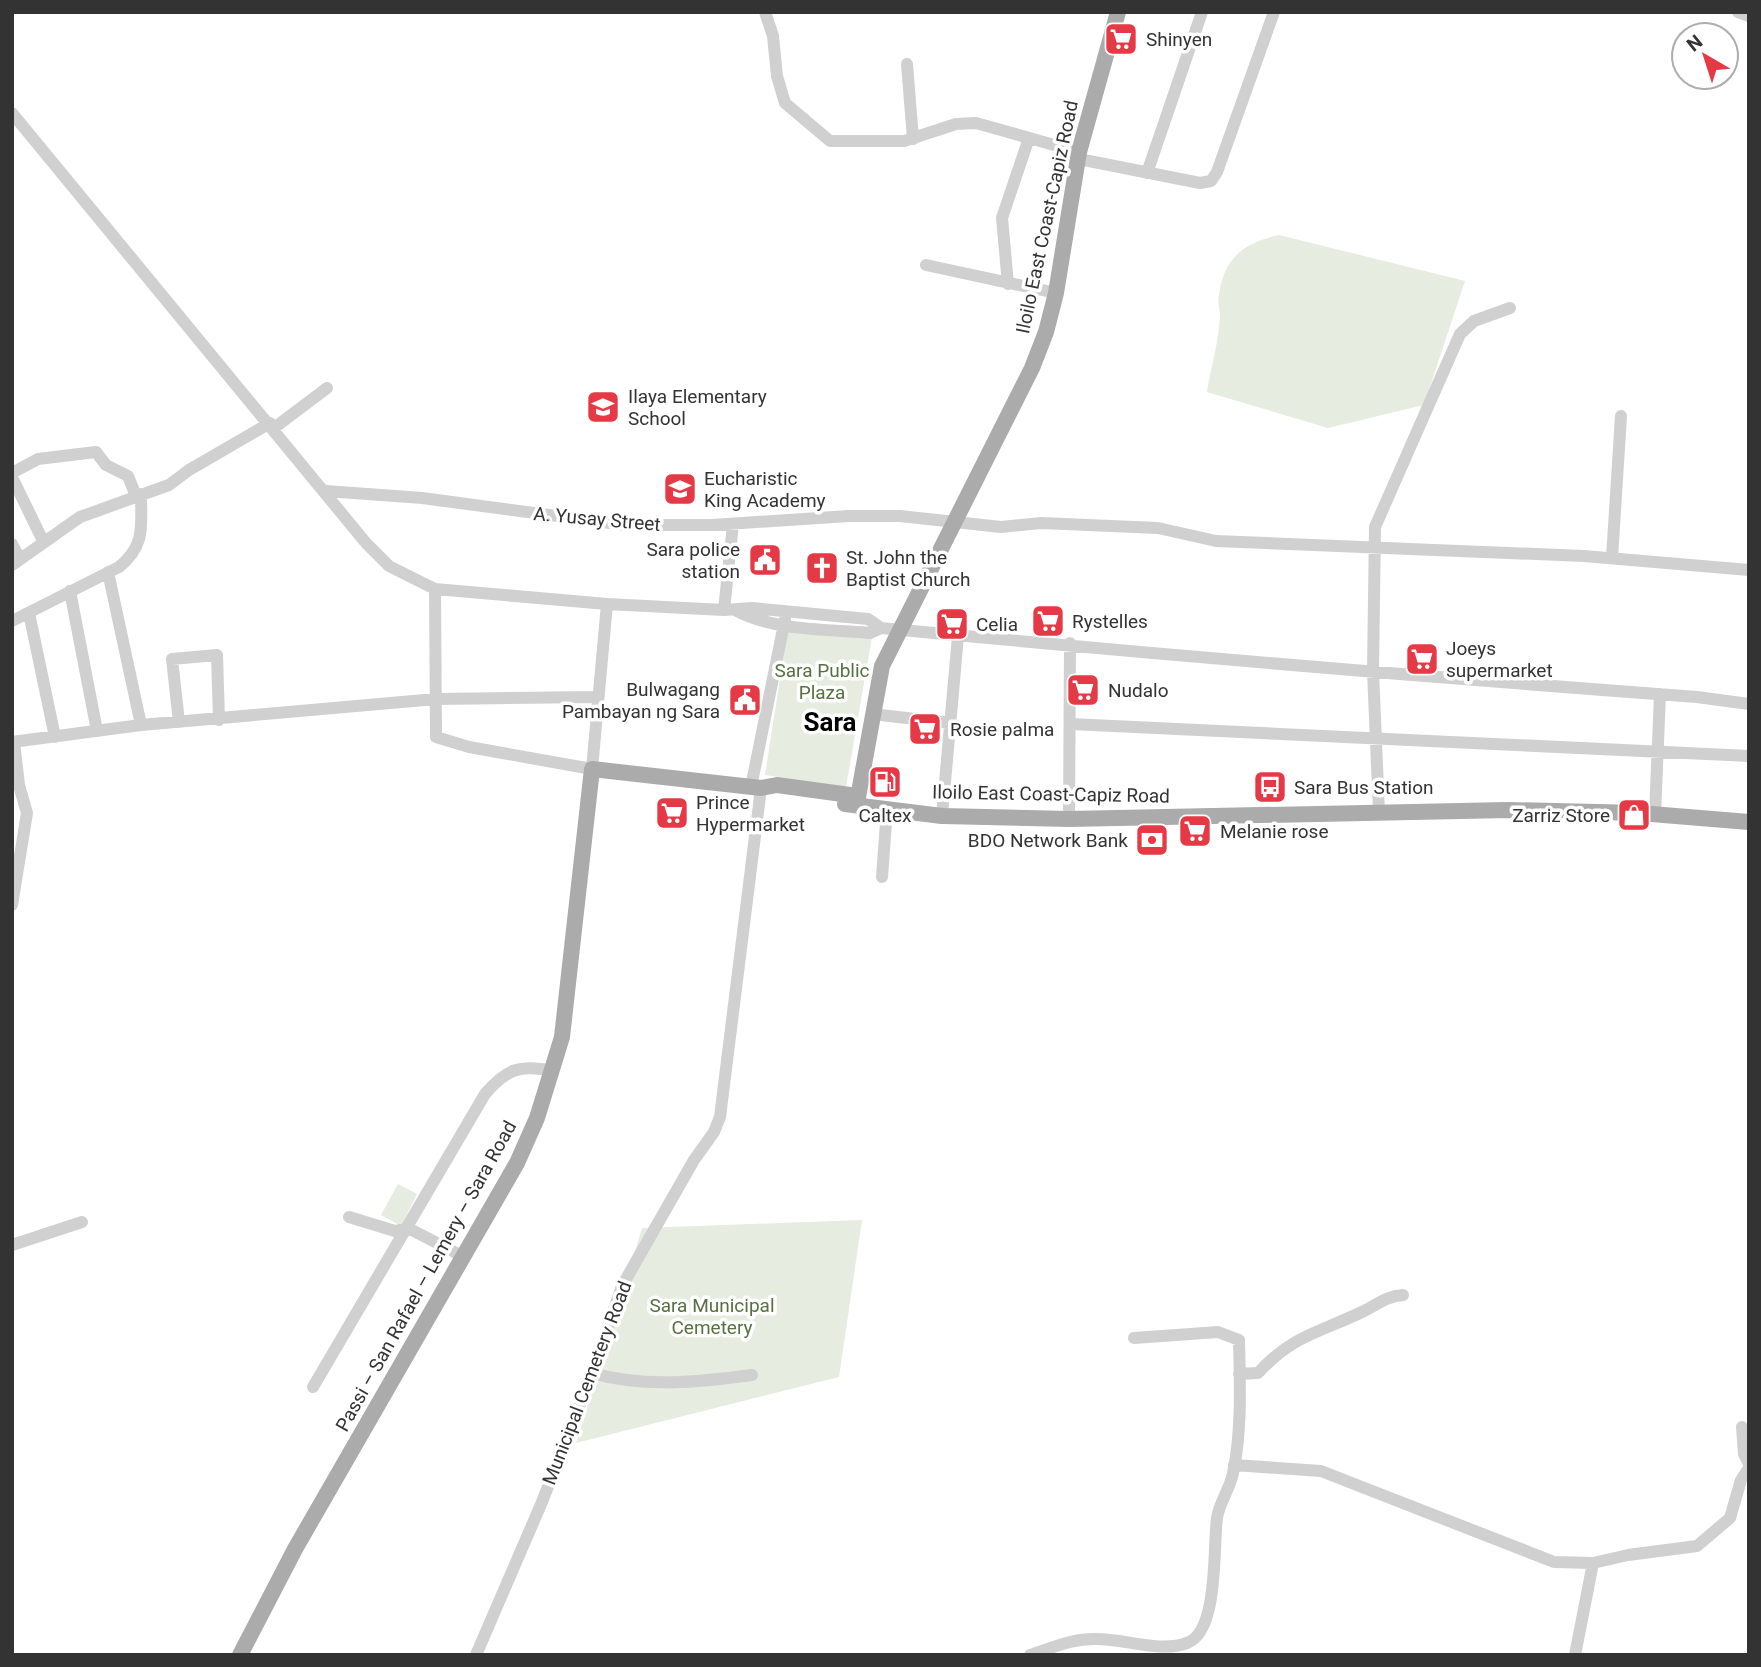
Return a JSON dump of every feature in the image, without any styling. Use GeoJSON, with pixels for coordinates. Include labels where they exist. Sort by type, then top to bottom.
{"type":"FeatureCollection","features":[{"type":"Feature","properties":{"kind":"main road","name":"Iloilo East Coast-Capiz Road"},"geometry":{"type":"LineString","coordinates":[[1118,12],[1079,156],[1046,332],[1032,368],[953,521],[889,629],[857,799],[887,810],[942,816],[1069,819],[1508,810],[1656,815],[1749,822]]}},
{"type":"Feature","properties":{"kind":"main road"},"geometry":{"type":"LineString","coordinates":[[592,769],[756,788],[774,795],[840,804],[857,799]]}},
{"type":"Feature","properties":{"kind":"main road","name":"Passi – San Rafael – Lemery – Sara Road"},"geometry":{"type":"LineString","coordinates":[[240,1655],[295,1549],[517,1163],[537,1118],[562,1037],[592,769]]}},
{"type":"Feature","properties":{"kind":"street"},"geometry":{"type":"LineString","coordinates":[[765,12],[774,36],[776,76],[785,103],[803,116],[822,137],[830,141],[913,139],[956,124],[976,123],[1079,156],[1200,183],[1210,181],[1217,172],[1274,12]]}},
{"type":"Feature","properties":{"kind":"street"},"geometry":{"type":"LineString","coordinates":[[1147,173],[1202,12]]}},
{"type":"Feature","properties":{"kind":"street"},"geometry":{"type":"LineString","coordinates":[[1738,12],[1749,16]]}},
{"type":"Feature","properties":{"kind":"street"},"geometry":{"type":"LineString","coordinates":[[907,64],[913,139]]}},
{"type":"Feature","properties":{"kind":"street"},"geometry":{"type":"LineString","coordinates":[[12,113],[380,558],[407,577],[435,589],[607,604],[729,610],[748,617],[786,618],[870,633],[889,629],[1070,643],[1255,663],[1660,694],[1749,704]]}},
{"type":"Feature","properties":{"kind":"street"},"geometry":{"type":"LineString","coordinates":[[1008,284],[1002,218],[1029,138]]}},
{"type":"Feature","properties":{"kind":"street"},"geometry":{"type":"LineString","coordinates":[[926,265],[1055,293]]}},
{"type":"Feature","properties":{"kind":"street"},"geometry":{"type":"LineString","coordinates":[[1379,812],[1373,671],[1375,527],[1460,334],[1474,321],[1510,308]]}},
{"type":"Feature","properties":{"kind":"street"},"geometry":{"type":"LineString","coordinates":[[12,544],[16,562],[80,517],[169,485],[189,470],[272,426],[327,388]]}},
{"type":"Feature","properties":{"kind":"street"},"geometry":{"type":"LineString","coordinates":[[1612,558],[1621,416]]}},
{"type":"Feature","properties":{"kind":"street"},"geometry":{"type":"LineString","coordinates":[[12,621],[108,572],[125,562],[138,548],[139,495],[128,476],[106,465],[96,452],[38,459],[12,475],[43,541]]}},
{"type":"Feature","properties":{"kind":"street","name":"A. Yusay Street"},"geometry":{"type":"LineString","coordinates":[[326,491],[422,498],[625,525],[733,524],[849,516],[953,521],[1001,527],[1041,523],[1157,528],[1216,541],[1612,558],[1749,570]]}},
{"type":"Feature","properties":{"kind":"street"},"geometry":{"type":"LineString","coordinates":[[729,610],[733,524]]}},
{"type":"Feature","properties":{"kind":"street"},"geometry":{"type":"LineString","coordinates":[[108,572],[141,725]]}},
{"type":"Feature","properties":{"kind":"street"},"geometry":{"type":"LineString","coordinates":[[435,589],[435,733],[441,740],[592,769],[607,604]]}},
{"type":"Feature","properties":{"kind":"street"},"geometry":{"type":"LineString","coordinates":[[70,591],[97,731]]}},
{"type":"Feature","properties":{"kind":"street"},"geometry":{"type":"LineString","coordinates":[[29,613],[55,737]]}},
{"type":"Feature","properties":{"kind":"street","name":"Municipal Cemetery Road"},"geometry":{"type":"LineString","coordinates":[[476,1655],[542,1502],[592,1373],[621,1286],[694,1160],[714,1132],[720,1117],[756,788],[786,618]]}},
{"type":"Feature","properties":{"kind":"street"},"geometry":{"type":"LineString","coordinates":[[942,816],[958,636]]}},
{"type":"Feature","properties":{"kind":"street"},"geometry":{"type":"LineString","coordinates":[[1069,819],[1070,643]]}},
{"type":"Feature","properties":{"kind":"street"},"geometry":{"type":"LineString","coordinates":[[179,722],[172,659],[217,655],[219,720]]}},
{"type":"Feature","properties":{"kind":"street"},"geometry":{"type":"LineString","coordinates":[[1656,815],[1660,694]]}},
{"type":"Feature","properties":{"kind":"street"},"geometry":{"type":"LineString","coordinates":[[12,905],[27,813],[19,785],[13,742],[141,725],[436,699],[597,697]]}},
{"type":"Feature","properties":{"kind":"street"},"geometry":{"type":"LineString","coordinates":[[872,714],[950,723]]}},
{"type":"Feature","properties":{"kind":"street"},"geometry":{"type":"LineString","coordinates":[[1071,724],[1374,736],[1749,756]]}},
{"type":"Feature","properties":{"kind":"street"},"geometry":{"type":"LineString","coordinates":[[882,877],[887,810]]}},
{"type":"Feature","properties":{"kind":"street"},"geometry":{"type":"LineString","coordinates":[[313,1387],[345,1328],[408,1228],[431,1182],[485,1094],[511,1070],[538,1068],[553,1071]]}},
{"type":"Feature","properties":{"kind":"street"},"geometry":{"type":"LineString","coordinates":[[349,1217],[395,1231],[408,1228],[464,1257]]}},
{"type":"Feature","properties":{"kind":"street"},"geometry":{"type":"LineString","coordinates":[[12,1245],[82,1222]]}},
{"type":"Feature","properties":{"kind":"street"},"geometry":{"type":"LineString","coordinates":[[1239,1374],[1258,1373],[1292,1342],[1391,1296],[1403,1295]]}},
{"type":"Feature","properties":{"kind":"street"},"geometry":{"type":"LineString","coordinates":[[1030,1655],[1087,1639],[1174,1646],[1190,1642],[1201,1632],[1217,1555],[1217,1516],[1234,1465],[1239,1340],[1218,1332],[1134,1338]]}},
{"type":"Feature","properties":{"kind":"street"},"geometry":{"type":"LineString","coordinates":[[592,1373],[608,1378],[675,1382],[752,1375]]}},
{"type":"Feature","properties":{"kind":"street"},"geometry":{"type":"LineString","coordinates":[[1234,1465],[1321,1471],[1554,1562],[1593,1563],[1628,1555],[1697,1546],[1730,1518],[1741,1480],[1749,1466],[1744,1454],[1742,1427]]}},
{"type":"Feature","properties":{"kind":"street"},"geometry":{"type":"LineString","coordinates":[[1575,1655],[1593,1563]]}},
{"type":"Feature","properties":{"kind":"green space"},"geometry":{"type":"Polygon","coordinates":[[[1279,235],[1465,281],[1424,405],[1328,428],[1207,392],[1217,344],[1220,316],[1218,298],[1226,271],[1231,261],[1246,247],[1279,235]]]}},
{"type":"Feature","properties":{"kind":"green space","name":"Sara Public Plaza"},"geometry":{"type":"Polygon","coordinates":[[[788,627],[872,637],[846,787],[765,775],[788,627]]]}},
{"type":"Feature","properties":{"kind":"green space"},"geometry":{"type":"Polygon","coordinates":[[[398,1184],[417,1194],[401,1226],[381,1215],[398,1184]]]}},
{"type":"Feature","properties":{"kind":"green space","name":"Sara Municipal Cemetery"},"geometry":{"type":"Polygon","coordinates":[[[862,1220],[839,1377],[576,1443],[642,1228],[862,1220]]]}},
{"type":"Feature","properties":{"kind":"place","name":"Shinyen"},"geometry":{"type":"Point","coordinates":[1121,39]}},
{"type":"Feature","properties":{"kind":"place","name":"Ilaya Elementary School"},"geometry":{"type":"Point","coordinates":[603,407]}},
{"type":"Feature","properties":{"kind":"place","name":"Eucharistic King Academy"},"geometry":{"type":"Point","coordinates":[680,489]}},
{"type":"Feature","properties":{"kind":"place","name":"Sara police station"},"geometry":{"type":"Point","coordinates":[765,560]}},
{"type":"Feature","properties":{"kind":"place","name":"St. John the Baptist Church"},"geometry":{"type":"Point","coordinates":[822,568]}},
{"type":"Feature","properties":{"kind":"place","name":"Rystelles"},"geometry":{"type":"Point","coordinates":[1048,621]}},
{"type":"Feature","properties":{"kind":"place","name":"Celia"},"geometry":{"type":"Point","coordinates":[952,624]}},
{"type":"Feature","properties":{"kind":"place","name":"Joeys supermarket"},"geometry":{"type":"Point","coordinates":[1422,659]}},
{"type":"Feature","properties":{"kind":"place","name":"Nudalo"},"geometry":{"type":"Point","coordinates":[1083,690]}},
{"type":"Feature","properties":{"kind":"place","name":"Bulwagang Pambayan ng Sara"},"geometry":{"type":"Point","coordinates":[745,700]}},
{"type":"Feature","properties":{"kind":"place","name":"Rosie palma"},"geometry":{"type":"Point","coordinates":[925,729]}},
{"type":"Feature","properties":{"kind":"place","name":"Caltex"},"geometry":{"type":"Point","coordinates":[885,782]}},
{"type":"Feature","properties":{"kind":"place","name":"Sara Bus Station"},"geometry":{"type":"Point","coordinates":[1270,787]}},
{"type":"Feature","properties":{"kind":"place","name":"Prince Hypermarket"},"geometry":{"type":"Point","coordinates":[672,813]}},
{"type":"Feature","properties":{"kind":"place","name":"Zarriz Store"},"geometry":{"type":"Point","coordinates":[1634,815]}},
{"type":"Feature","properties":{"kind":"place","name":"Melanie rose"},"geometry":{"type":"Point","coordinates":[1195,831]}},
{"type":"Feature","properties":{"kind":"place","name":"BDO Network Bank"},"geometry":{"type":"Point","coordinates":[1152,840]}},
{"type":"Feature","properties":{"kind":"district","name":"Sara"},"geometry":{"type":"Point","coordinates":[830,722]}}]}
